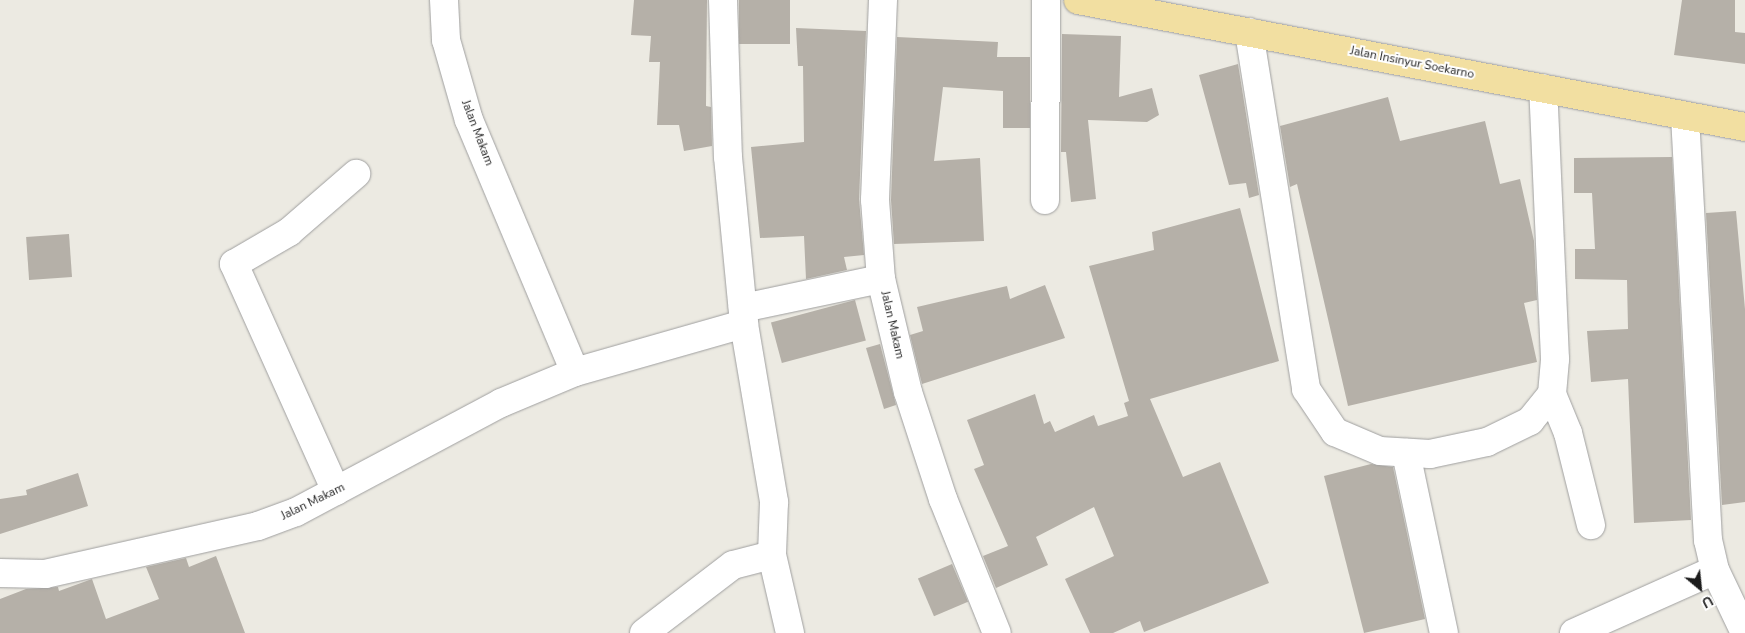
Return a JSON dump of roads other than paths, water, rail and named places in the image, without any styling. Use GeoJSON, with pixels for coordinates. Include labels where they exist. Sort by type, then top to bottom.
{"type":"FeatureCollection","features":[{"type":"Feature","properties":{"kind":"main road","name":"Jalan Insinyur Soekarno"},"geometry":{"type":"LineString","coordinates":[[1078,0],[1745,127]]}},
{"type":"Feature","properties":{"kind":"street","name":"Jalan Makam"},"geometry":{"type":"LineString","coordinates":[[444,0],[446,40],[469,120],[576,372]]}},
{"type":"Feature","properties":{"kind":"street"},"geometry":{"type":"LineString","coordinates":[[723,0],[728,157],[743,316],[774,502],[772,555],[790,633]]}},
{"type":"Feature","properties":{"kind":"street","name":"Jalan Makam"},"geometry":{"type":"LineString","coordinates":[[883,0],[875,200],[881,279],[908,392],[943,499],[997,633]]}},
{"type":"Feature","properties":{"kind":"street"},"geometry":{"type":"LineString","coordinates":[[1045,200],[1046,0]]}},
{"type":"Feature","properties":{"kind":"street"},"geometry":{"type":"LineString","coordinates":[[1248,32],[1306,389],[1334,432],[1380,451],[1430,454],[1487,442],[1530,421],[1552,394]]}},
{"type":"Feature","properties":{"kind":"street"},"geometry":{"type":"LineString","coordinates":[[1543,88],[1555,359],[1552,394],[1568,433],[1592,525]]}},
{"type":"Feature","properties":{"kind":"street"},"geometry":{"type":"LineString","coordinates":[[1685,116],[1708,540],[1715,570],[1745,633]]}},
{"type":"Feature","properties":{"kind":"street"},"geometry":{"type":"LineString","coordinates":[[336,491],[234,264],[289,232],[356,174]]}},
{"type":"Feature","properties":{"kind":"street","name":"Jalan Makam"},"geometry":{"type":"LineString","coordinates":[[0,573],[45,574],[258,526],[336,491],[501,403],[576,372],[743,316],[881,279]]}},
{"type":"Feature","properties":{"kind":"street"},"geometry":{"type":"LineString","coordinates":[[1406,453],[1444,633]]}},
{"type":"Feature","properties":{"kind":"street"},"geometry":{"type":"LineString","coordinates":[[644,633],[733,565],[772,555]]}},
{"type":"Feature","properties":{"kind":"street"},"geometry":{"type":"LineString","coordinates":[[1579,632],[1715,570]]}}]}
